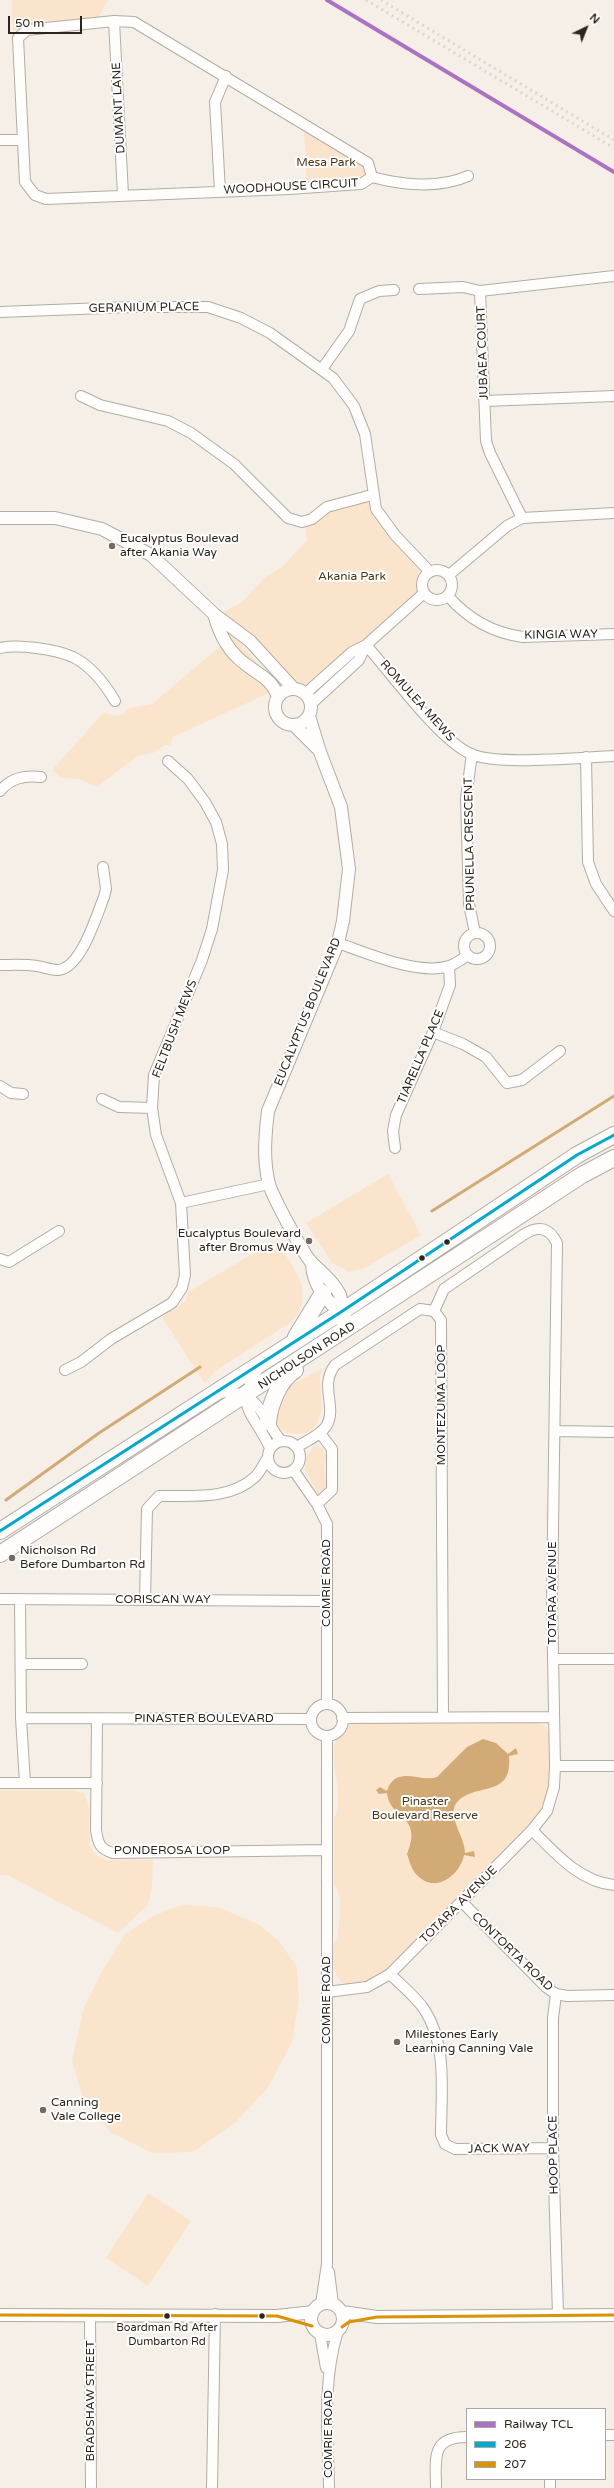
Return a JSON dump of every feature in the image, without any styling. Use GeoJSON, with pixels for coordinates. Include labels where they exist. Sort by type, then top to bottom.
{"type":"FeatureCollection","features":[{"type":"Feature","properties":{"kind":"main road","name":"NICHOLSON ROAD"},"geometry":{"type":"LineString","coordinates":[[0,1531],[260,1362],[341,1312],[577,1155],[614,1135]]}},
{"type":"Feature","properties":{"kind":"main road","name":"NICHOLSON ROAD"},"geometry":{"type":"LineString","coordinates":[[0,1554],[375,1312],[582,1175],[614,1158]]}},
{"type":"Feature","properties":{"kind":"main road"},"geometry":{"type":"LineString","coordinates":[[293,1342],[323,1293]]}},
{"type":"Feature","properties":{"kind":"main road"},"geometry":{"type":"LineString","coordinates":[[268,1422],[272,1403],[278,1389],[291,1372],[309,1361],[325,1344]]}},
{"type":"Feature","properties":{"kind":"street","name":"WOODHOUSE CIRCUIT"},"geometry":{"type":"LineString","coordinates":[[114,21],[134,22],[226,76],[368,162],[372,177],[361,184],[46,199],[35,195],[24,182],[21,140],[18,38],[28,30],[114,21]]}},
{"type":"Feature","properties":{"kind":"street","name":"DUMANT LANE"},"geometry":{"type":"LineString","coordinates":[[114,21],[123,195]]}},
{"type":"Feature","properties":{"kind":"street"},"geometry":{"type":"LineString","coordinates":[[220,191],[215,102],[226,76]]}},
{"type":"Feature","properties":{"kind":"street"},"geometry":{"type":"LineString","coordinates":[[0,140],[21,140]]}},
{"type":"Feature","properties":{"kind":"street"},"geometry":{"type":"LineString","coordinates":[[372,177],[398,184],[450,182],[468,176]]}},
{"type":"Feature","properties":{"kind":"street","name":"JUBAEA COURT"},"geometry":{"type":"LineString","coordinates":[[522,518],[490,453],[486,441],[480,291],[614,276]]}},
{"type":"Feature","properties":{"kind":"street"},"geometry":{"type":"LineString","coordinates":[[419,289],[463,287],[480,291]]}},
{"type":"Feature","properties":{"kind":"street"},"geometry":{"type":"LineString","coordinates":[[322,369],[348,331],[360,299],[379,290],[394,290]]}},
{"type":"Feature","properties":{"kind":"street","name":"GERANIUM PLACE"},"geometry":{"type":"LineString","coordinates":[[0,312],[132,307],[208,307],[242,318],[270,333],[333,378],[354,406],[365,434],[372,495],[376,509],[394,535],[429,572]]}},
{"type":"Feature","properties":{"kind":"street"},"geometry":{"type":"LineString","coordinates":[[82,396],[100,405],[168,421],[190,433],[234,464],[288,518],[302,522],[312,519],[327,507],[372,495]]}},
{"type":"Feature","properties":{"kind":"street"},"geometry":{"type":"LineString","coordinates":[[485,401],[614,396]]}},
{"type":"Feature","properties":{"kind":"street"},"geometry":{"type":"LineString","coordinates":[[449,575],[507,526],[522,518],[614,513]]}},
{"type":"Feature","properties":{"kind":"street"},"geometry":{"type":"LineString","coordinates":[[0,518],[55,518],[102,529],[151,555],[214,614],[250,641],[308,705]]}},
{"type":"Feature","properties":{"kind":"street"},"geometry":{"type":"LineString","coordinates":[[438,569],[449,575],[452,586],[448,596],[436,600],[424,593],[422,583],[429,572],[438,569]]}},
{"type":"Feature","properties":{"kind":"street"},"geometry":{"type":"LineString","coordinates":[[294,725],[304,722],[308,705],[352,652],[366,645],[424,593]]}},
{"type":"Feature","properties":{"kind":"street","name":"KINGIA WAY"},"geometry":{"type":"LineString","coordinates":[[448,596],[478,622],[509,635],[523,637],[614,634]]}},
{"type":"Feature","properties":{"kind":"street"},"geometry":{"type":"LineString","coordinates":[[214,614],[219,630],[229,649],[248,667],[269,680],[278,696],[287,690],[294,689]]}},
{"type":"Feature","properties":{"kind":"street","name":"ROMULEA MEWS"},"geometry":{"type":"LineString","coordinates":[[366,645],[438,729],[452,742],[472,754],[493,759],[614,756]]}},
{"type":"Feature","properties":{"kind":"street"},"geometry":{"type":"LineString","coordinates":[[0,648],[33,648],[73,657],[92,671],[106,686],[114,701]]}},
{"type":"Feature","properties":{"kind":"street","name":"EUCALYPTUS BOULEVARD"},"geometry":{"type":"LineString","coordinates":[[278,696],[274,708],[276,714],[284,723],[294,725],[320,752]]}},
{"type":"Feature","properties":{"kind":"street","name":"EUCALYPTUS BOULEVARD"},"geometry":{"type":"LineString","coordinates":[[308,705],[320,752],[342,807],[349,869],[343,921],[338,942],[268,1112],[265,1136],[265,1160],[269,1184],[280,1210],[312,1264],[312,1275],[328,1303],[341,1312]]}},
{"type":"Feature","properties":{"kind":"street","name":"PRUNELLA CRESCENT"},"geometry":{"type":"LineString","coordinates":[[472,754],[466,798],[469,904],[475,933]]}},
{"type":"Feature","properties":{"kind":"street"},"geometry":{"type":"LineString","coordinates":[[586,757],[588,862],[596,884],[614,912]]}},
{"type":"Feature","properties":{"kind":"street","name":"FELTBUSH MEWS"},"geometry":{"type":"LineString","coordinates":[[65,1370],[81,1362],[111,1339],[165,1308],[179,1294],[185,1275],[181,1203],[156,1134],[152,1108],[154,1075],[202,960],[212,929],[223,870],[222,844],[216,822],[205,802],[188,779],[168,761]]}},
{"type":"Feature","properties":{"kind":"street"},"geometry":{"type":"LineString","coordinates":[[0,791],[9,782],[20,777],[41,777]]}},
{"type":"Feature","properties":{"kind":"street"},"geometry":{"type":"LineString","coordinates":[[0,965],[32,965],[53,970],[67,967],[72,964],[81,951],[104,898],[106,889],[103,867]]}},
{"type":"Feature","properties":{"kind":"street"},"geometry":{"type":"LineString","coordinates":[[475,933],[486,937],[490,948],[483,958],[475,959],[468,955],[464,948],[465,940],[475,933]]}},
{"type":"Feature","properties":{"kind":"street"},"geometry":{"type":"LineString","coordinates":[[338,942],[410,965],[437,968],[449,966],[468,955]]}},
{"type":"Feature","properties":{"kind":"street","name":"TIARELLA PLACE"},"geometry":{"type":"LineString","coordinates":[[395,1148],[393,1131],[396,1115],[433,1032],[450,985],[449,966]]}},
{"type":"Feature","properties":{"kind":"street"},"geometry":{"type":"LineString","coordinates":[[433,1032],[463,1044],[486,1057],[507,1083],[522,1080],[560,1051]]}},
{"type":"Feature","properties":{"kind":"street"},"geometry":{"type":"LineString","coordinates":[[0,1086],[11,1092],[23,1094]]}},
{"type":"Feature","properties":{"kind":"street"},"geometry":{"type":"LineString","coordinates":[[102,1099],[119,1107],[152,1108]]}},
{"type":"Feature","properties":{"kind":"street"},"geometry":{"type":"LineString","coordinates":[[181,1203],[269,1184]]}},
{"type":"Feature","properties":{"kind":"street","name":"TOTARA AVENUE"},"geometry":{"type":"LineString","coordinates":[[327,1992],[367,1987],[390,1974],[532,1830],[547,1811],[554,1787],[555,1766],[552,1601],[556,1243],[552,1233],[548,1230],[531,1230],[527,1232],[444,1289],[434,1311]]}},
{"type":"Feature","properties":{"kind":"street"},"geometry":{"type":"LineString","coordinates":[[0,1259],[8,1262],[59,1231]]}},
{"type":"Feature","properties":{"kind":"street","name":"EUCALYPTUS BOULEVARD"},"geometry":{"type":"LineString","coordinates":[[312,1264],[322,1269],[340,1294],[341,1312],[337,1327],[325,1344]]}},
{"type":"Feature","properties":{"kind":"street"},"geometry":{"type":"LineString","coordinates":[[297,1447],[320,1433],[327,1425],[329,1414],[327,1379],[335,1365],[420,1309],[434,1311]]}},
{"type":"Feature","properties":{"kind":"street","name":"MONTEZUMA LOOP"},"geometry":{"type":"LineString","coordinates":[[434,1311],[441,1320],[443,1717]]}},
{"type":"Feature","properties":{"kind":"street"},"geometry":{"type":"LineString","coordinates":[[341,1312],[356,1315],[375,1312]]}},
{"type":"Feature","properties":{"kind":"street"},"geometry":{"type":"LineString","coordinates":[[145,1600],[147,1509],[159,1496],[218,1495],[246,1484],[255,1476],[268,1459],[270,1448],[247,1410],[246,1395],[260,1362]]}},
{"type":"Feature","properties":{"kind":"street"},"geometry":{"type":"LineString","coordinates":[[212,1394],[225,1392],[246,1395],[257,1403],[281,1441]]}},
{"type":"Feature","properties":{"kind":"street"},"geometry":{"type":"LineString","coordinates":[[555,1431],[614,1432]]}},
{"type":"Feature","properties":{"kind":"street"},"geometry":{"type":"LineString","coordinates":[[317,1504],[332,1490],[332,1449],[320,1433]]}},
{"type":"Feature","properties":{"kind":"street"},"geometry":{"type":"LineString","coordinates":[[255,1476],[275,1471],[286,1474],[294,1471],[300,1462],[297,1447],[292,1443],[281,1441],[270,1448]]}},
{"type":"Feature","properties":{"kind":"street"},"geometry":{"type":"LineString","coordinates":[[268,1459],[275,1471]]}},
{"type":"Feature","properties":{"kind":"street","name":"COMRIE ROAD"},"geometry":{"type":"LineString","coordinates":[[294,1471],[317,1504],[327,1524],[327,1704]]}},
{"type":"Feature","properties":{"kind":"street","name":"CORISCAN WAY"},"geometry":{"type":"LineString","coordinates":[[0,1599],[326,1601]]}},
{"type":"Feature","properties":{"kind":"street"},"geometry":{"type":"LineString","coordinates":[[20,1599],[21,1718],[25,1783]]}},
{"type":"Feature","properties":{"kind":"street"},"geometry":{"type":"LineString","coordinates":[[553,1659],[614,1660]]}},
{"type":"Feature","properties":{"kind":"street"},"geometry":{"type":"LineString","coordinates":[[21,1664],[82,1664]]}},
{"type":"Feature","properties":{"kind":"street"},"geometry":{"type":"LineString","coordinates":[[327,1704],[339,1710],[342,1718],[337,1732],[327,1736],[317,1732],[311,1719],[315,1709],[327,1704]]}},
{"type":"Feature","properties":{"kind":"street"},"geometry":{"type":"LineString","coordinates":[[342,1718],[553,1717]]}},
{"type":"Feature","properties":{"kind":"street","name":"PINASTER BOULEVARD"},"geometry":{"type":"LineString","coordinates":[[21,1718],[311,1719]]}},
{"type":"Feature","properties":{"kind":"street","name":"PONDEROSA LOOP"},"geometry":{"type":"LineString","coordinates":[[97,1719],[96,1830],[98,1843],[104,1850],[113,1853],[326,1850]]}},
{"type":"Feature","properties":{"kind":"street","name":"COMRIE ROAD"},"geometry":{"type":"LineString","coordinates":[[327,1736],[327,2264],[337,2308]]}},
{"type":"Feature","properties":{"kind":"street"},"geometry":{"type":"LineString","coordinates":[[555,1766],[614,1766]]}},
{"type":"Feature","properties":{"kind":"street"},"geometry":{"type":"LineString","coordinates":[[0,1783],[97,1783]]}},
{"type":"Feature","properties":{"kind":"street"},"geometry":{"type":"LineString","coordinates":[[532,1830],[568,1865],[589,1878],[614,1885]]}},
{"type":"Feature","properties":{"kind":"street","name":"CONTORTA ROAD"},"geometry":{"type":"LineString","coordinates":[[462,1902],[546,1987],[556,1994],[614,1995]]}},
{"type":"Feature","properties":{"kind":"street","name":"JACK WAY"},"geometry":{"type":"LineString","coordinates":[[390,1974],[423,2009],[434,2028],[440,2050],[441,2135],[445,2144],[456,2149],[553,2148]]}},
{"type":"Feature","properties":{"kind":"street","name":"HOOP PLACE"},"geometry":{"type":"LineString","coordinates":[[556,1994],[553,2018],[553,2148],[558,2315]]}},
{"type":"Feature","properties":{"kind":"street","name":"COMRIE ROAD"},"geometry":{"type":"LineString","coordinates":[[317,2308],[327,2264]]}},
{"type":"Feature","properties":{"kind":"street"},"geometry":{"type":"LineString","coordinates":[[0,2315],[214,2314],[276,2316],[317,2308],[337,2308],[377,2317]]}},
{"type":"Feature","properties":{"kind":"street"},"geometry":{"type":"LineString","coordinates":[[316,2330],[317,2308]]}},
{"type":"Feature","properties":{"kind":"street"},"geometry":{"type":"LineString","coordinates":[[337,2308],[340,2329]]}},
{"type":"Feature","properties":{"kind":"street"},"geometry":{"type":"LineString","coordinates":[[212,2488],[214,2314]]}},
{"type":"Feature","properties":{"kind":"street","name":"BRADSHAW STREET"},"geometry":{"type":"LineString","coordinates":[[90,2315],[91,2488]]}},
{"type":"Feature","properties":{"kind":"street"},"geometry":{"type":"LineString","coordinates":[[276,2316],[329,2336],[349,2322],[377,2317],[614,2315]]}},
{"type":"Feature","properties":{"kind":"street","name":"COMRIE ROAD"},"geometry":{"type":"LineString","coordinates":[[328,2488],[329,2380],[331,2353],[340,2329]]}},
{"type":"Feature","properties":{"kind":"street","name":"COMRIE ROAD"},"geometry":{"type":"LineString","coordinates":[[316,2330],[329,2380]]}},
{"type":"Feature","properties":{"kind":"street"},"geometry":{"type":"LineString","coordinates":[[436,2488],[436,2455],[439,2447],[444,2440],[453,2437],[466,2437]]}},
{"type":"Feature","properties":{"kind":"green space"},"geometry":{"type":"Polygon","coordinates":[[[11,0],[108,0],[97,20],[30,22],[15,31],[13,29],[11,0]]]}},
{"type":"Feature","properties":{"kind":"green space","name":"Mesa Park"},"geometry":{"type":"Polygon","coordinates":[[[307,129],[363,162],[368,172],[364,179],[307,184],[304,133],[307,129]]]}},
{"type":"Feature","properties":{"kind":"green space","name":"Akania Park"},"geometry":{"type":"Polygon","coordinates":[[[369,495],[376,509],[428,571],[421,580],[422,593],[302,691],[286,687],[222,613],[242,602],[264,578],[283,566],[307,540],[305,525],[327,510],[369,495]]]}},
{"type":"Feature","properties":{"kind":"green space"},"geometry":{"type":"Polygon","coordinates":[[[225,627],[280,688],[173,737],[170,745],[165,745],[153,753],[138,756],[97,787],[80,779],[61,778],[52,770],[104,712],[114,716],[122,715],[129,708],[152,704],[219,647],[225,627]]]}},
{"type":"Feature","properties":{"kind":"green space"},"geometry":{"type":"Polygon","coordinates":[[[388,1174],[421,1235],[363,1269],[348,1272],[332,1263],[306,1223],[388,1174]]]}},
{"type":"Feature","properties":{"kind":"green space"},"geometry":{"type":"Polygon","coordinates":[[[276,1240],[300,1279],[303,1300],[300,1310],[293,1321],[214,1372],[205,1384],[162,1317],[186,1301],[188,1292],[276,1240]]]}},
{"type":"Feature","properties":{"kind":"green space"},"geometry":{"type":"Polygon","coordinates":[[[323,1368],[320,1376],[322,1408],[317,1424],[312,1430],[304,1434],[286,1433],[277,1426],[275,1421],[280,1395],[286,1388],[323,1368]]]}},
{"type":"Feature","properties":{"kind":"green space"},"geometry":{"type":"Polygon","coordinates":[[[315,1445],[322,1448],[327,1457],[324,1466],[327,1489],[319,1496],[306,1471],[304,1461],[315,1445]]]}},
{"type":"Feature","properties":{"kind":"green space","name":"Pinaster Boulevard Reserve"},"geometry":{"type":"Polygon","coordinates":[[[362,1722],[538,1722],[546,1727],[549,1734],[551,1774],[547,1799],[538,1817],[389,1968],[370,1981],[359,1985],[348,1985],[339,1979],[334,1967],[332,1954],[334,1943],[338,1936],[340,1908],[339,1894],[334,1884],[334,1818],[338,1806],[338,1792],[334,1762],[334,1748],[338,1736],[346,1727],[362,1722]]]}},
{"type":"Feature","properties":{"kind":"green space"},"geometry":{"type":"Polygon","coordinates":[[[0,1790],[73,1790],[84,1793],[89,1806],[90,1845],[94,1853],[105,1860],[153,1860],[152,1889],[148,1905],[118,1933],[9,1876],[0,1875],[0,1790]]]}},
{"type":"Feature","properties":{"kind":"green space"},"geometry":{"type":"Polygon","coordinates":[[[181,1905],[217,1907],[258,1924],[278,1940],[297,1967],[299,2000],[292,2042],[268,2088],[235,2123],[193,2152],[153,2153],[110,2132],[82,2096],[72,2061],[83,2010],[101,1973],[125,1934],[153,1916],[181,1905]]]}},
{"type":"Feature","properties":{"kind":"green space"},"geometry":{"type":"Polygon","coordinates":[[[148,2193],[191,2221],[148,2286],[106,2258],[148,2193]]]}},
{"type":"Feature","properties":{"kind":"shaded area"},"geometry":{"type":"Polygon","coordinates":[[[483,1739],[496,1743],[508,1754],[516,1748],[518,1754],[509,1756],[509,1770],[505,1779],[498,1785],[471,1793],[462,1798],[455,1805],[454,1817],[463,1841],[465,1853],[474,1851],[475,1857],[464,1855],[458,1869],[446,1880],[439,1883],[425,1881],[414,1871],[407,1854],[411,1841],[409,1824],[393,1808],[387,1793],[379,1794],[376,1790],[380,1787],[387,1791],[391,1783],[396,1778],[402,1776],[423,1778],[437,1777],[467,1747],[483,1739]]]}},
{"type":"Feature","properties":{"kind":"waterway"},"geometry":{"type":"LineString","coordinates":[[432,1211],[614,1096]]}},
{"type":"Feature","properties":{"kind":"waterway"},"geometry":{"type":"LineString","coordinates":[[6,1500],[99,1433],[200,1367]]}},
{"type":"Feature","properties":{"kind":"railway"},"geometry":{"type":"LineString","coordinates":[[366,0],[614,148]]}},
{"type":"Feature","properties":{"kind":"railway"},"geometry":{"type":"LineString","coordinates":[[381,0],[614,140]]}},
{"type":"Feature","properties":{"kind":"rail line","name":"TCL"},"geometry":{"type":"LineString","coordinates":[[327,0],[614,172]]}},
{"type":"Feature","properties":{"kind":"transit line","name":"206"},"geometry":{"type":"LineString","coordinates":[[0,1531],[341,1312],[577,1155],[614,1135]]}},
{"type":"Feature","properties":{"kind":"transit line","name":"207"},"geometry":{"type":"LineString","coordinates":[[0,2315],[277,2316],[312,2326]]}},
{"type":"Feature","properties":{"kind":"transit line","name":"207"},"geometry":{"type":"LineString","coordinates":[[342,2327],[349,2322],[377,2317],[614,2315]]}},
{"type":"Feature","properties":{"kind":"place","name":"Eucalyptus Boulevad after Akania Way"},"geometry":{"type":"Point","coordinates":[112,546]}},
{"type":"Feature","properties":{"kind":"place","name":"Eucalyptus Boulevard after Bromus Way"},"geometry":{"type":"Point","coordinates":[309,1241]}},
{"type":"Feature","properties":{"kind":"place","name":"Nicholson Rd Before Dumbarton Rd"},"geometry":{"type":"Point","coordinates":[12,1558]}},
{"type":"Feature","properties":{"kind":"place","name":"Milestones Early Learning Canning Vale"},"geometry":{"type":"Point","coordinates":[397,2042]}},
{"type":"Feature","properties":{"kind":"place","name":"Canning Vale College"},"geometry":{"type":"Point","coordinates":[43,2110]}},
{"type":"Feature","properties":{"kind":"place","name":"Boardman Rd After Dumbarton Rd"},"geometry":{"type":"Point","coordinates":[167,2316]}}]}
